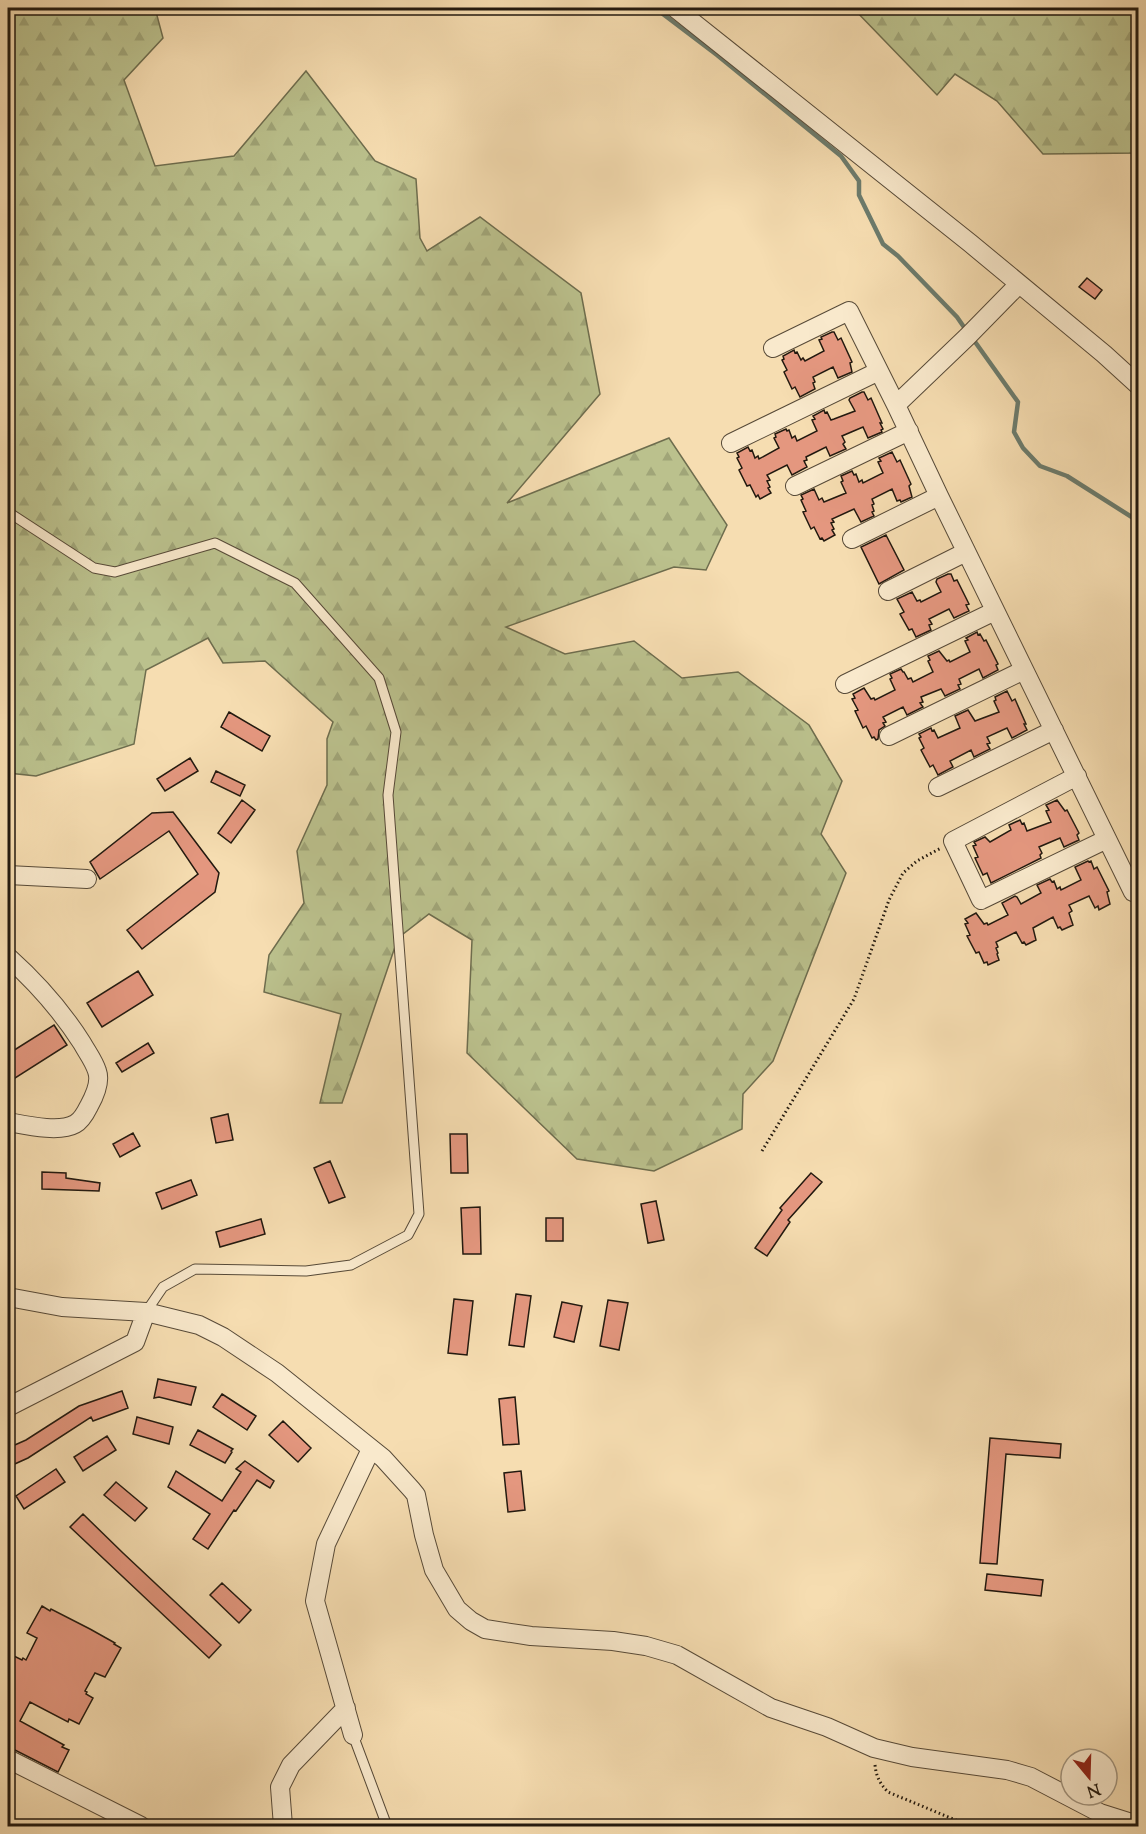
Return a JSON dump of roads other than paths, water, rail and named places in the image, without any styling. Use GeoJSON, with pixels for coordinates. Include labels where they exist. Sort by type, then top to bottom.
{"type":"FeatureCollection","features":[{"type":"Feature","properties":{"kind":"street"},"geometry":{"type":"LineString","coordinates":[[675,8],[1019,284],[1138,385]]}},
{"type":"Feature","properties":{"kind":"street"},"geometry":{"type":"LineString","coordinates":[[896,405],[1019,284]]}},
{"type":"Feature","properties":{"kind":"street"},"geometry":{"type":"LineString","coordinates":[[773,348],[849,311],[1133,892]]}},
{"type":"Feature","properties":{"kind":"street"},"geometry":{"type":"LineString","coordinates":[[731,443],[879,371]]}},
{"type":"Feature","properties":{"kind":"street"},"geometry":{"type":"LineString","coordinates":[[795,486],[909,431]]}},
{"type":"Feature","properties":{"kind":"street"},"geometry":{"type":"LineString","coordinates":[[852,540],[939,496]]}},
{"type":"Feature","properties":{"kind":"street"},"geometry":{"type":"LineString","coordinates":[[888,591],[966,552]]}},
{"type":"Feature","properties":{"kind":"street"},"geometry":{"type":"LineString","coordinates":[[845,684],[995,611]]}},
{"type":"Feature","properties":{"kind":"street"},"geometry":{"type":"LineString","coordinates":[[889,736],[1024,670]]}},
{"type":"Feature","properties":{"kind":"street"},"geometry":{"type":"LineString","coordinates":[[938,787],[1054,730]]}},
{"type":"Feature","properties":{"kind":"street"},"geometry":{"type":"LineString","coordinates":[[1077,776],[953,842],[981,900],[1107,839]]}},
{"type":"Feature","properties":{"kind":"street"},"geometry":{"type":"LineString","coordinates":[[8,875],[87,879]]}},
{"type":"Feature","properties":{"kind":"street"},"geometry":{"type":"LineString","coordinates":[[8,957],[54,1003],[71,1025],[98,1073],[96,1090],[91,1102],[85,1114],[75,1124],[55,1129],[8,1122]]}},
{"type":"Feature","properties":{"kind":"street"},"geometry":{"type":"LineString","coordinates":[[8,1297],[62,1307],[146,1312],[199,1325],[223,1336],[277,1373],[383,1458],[416,1495],[434,1570],[457,1609],[485,1629],[531,1636],[624,1643],[646,1646],[677,1655],[771,1708],[827,1727],[874,1748],[912,1757],[1007,1770],[1030,1777],[1100,1813],[1138,1825]]}},
{"type":"Feature","properties":{"kind":"street"},"geometry":{"type":"LineString","coordinates":[[8,1407],[135,1342],[146,1312]]}},
{"type":"Feature","properties":{"kind":"street"},"geometry":{"type":"LineString","coordinates":[[353,1735],[315,1602],[326,1544],[371,1449]]}},
{"type":"Feature","properties":{"kind":"street"},"geometry":{"type":"LineString","coordinates":[[283,1827],[280,1787],[291,1765],[346,1708]]}},
{"type":"Feature","properties":{"kind":"street"},"geometry":{"type":"LineString","coordinates":[[8,1759],[141,1827]]}},
{"type":"Feature","properties":{"kind":"lane"},"geometry":{"type":"LineString","coordinates":[[8,512],[94,568],[115,572],[215,543],[295,583],[379,678],[396,732],[388,795],[419,1214],[408,1235],[351,1265],[306,1271],[195,1269],[163,1287],[146,1312]]}},
{"type":"Feature","properties":{"kind":"lane"},"geometry":{"type":"LineString","coordinates":[[353,1735],[387,1827]]}},
{"type":"Feature","properties":{"kind":"waterway"},"geometry":{"type":"LineString","coordinates":[[655,8],[717,55],[841,156],[859,181],[859,195],[883,244],[898,256],[957,317],[966,330]]}},
{"type":"Feature","properties":{"kind":"waterway"},"geometry":{"type":"LineString","coordinates":[[973,339],[1018,402],[1014,432],[1023,448],[1040,466],[1067,476],[1138,521]]}}]}
